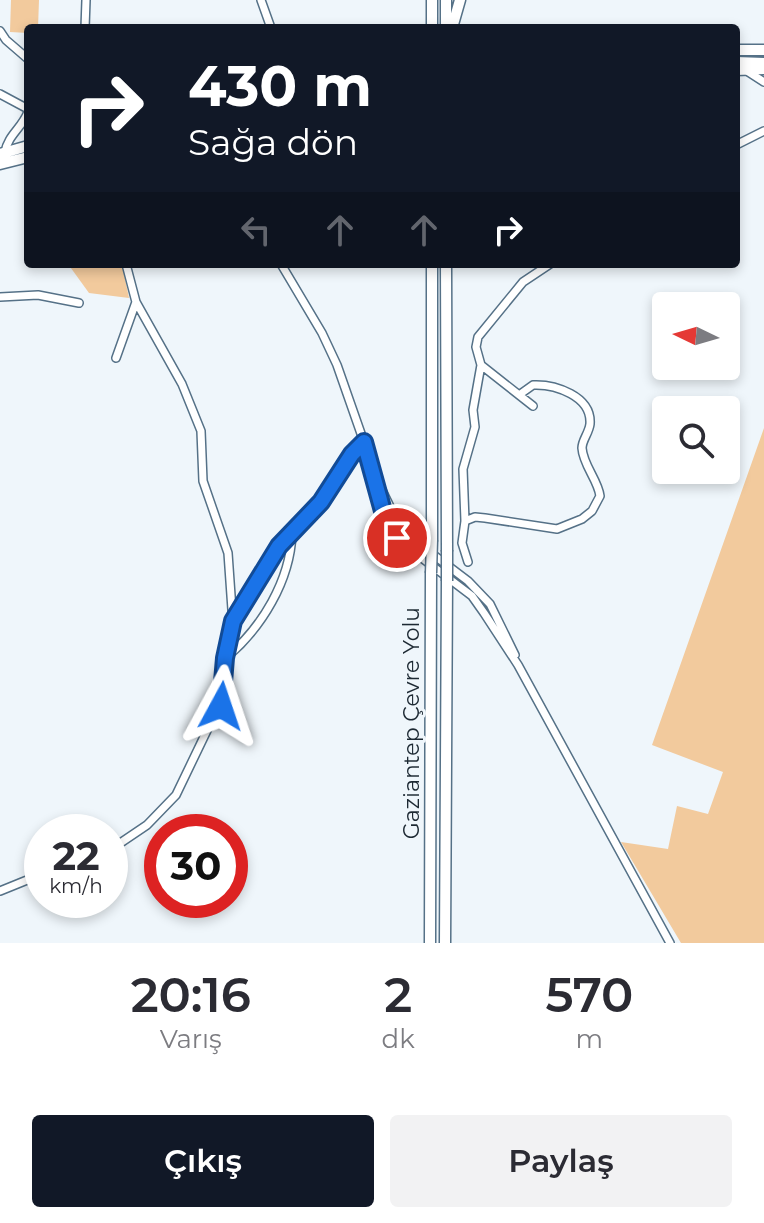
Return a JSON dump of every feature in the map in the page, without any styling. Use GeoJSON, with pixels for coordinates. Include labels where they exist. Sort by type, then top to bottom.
{"type":"FeatureCollection","features":[{"type":"Feature","properties":{"kind":"highway"},"geometry":{"type":"LineString","coordinates":[[432,0],[432,24]]}},
{"type":"Feature","properties":{"kind":"highway"},"geometry":{"type":"LineString","coordinates":[[446,0],[446,24]]}},
{"type":"Feature","properties":{"kind":"highway"},"geometry":{"type":"LineString","coordinates":[[453,24],[460,0]]}},
{"type":"Feature","properties":{"kind":"highway"},"geometry":{"type":"LineString","coordinates":[[740,61],[764,53]]}},
{"type":"Feature","properties":{"kind":"highway"},"geometry":{"type":"LineString","coordinates":[[740,61],[764,63]]}},
{"type":"Feature","properties":{"kind":"highway"},"geometry":{"type":"LineString","coordinates":[[740,61],[764,69]]}},
{"type":"Feature","properties":{"kind":"highway"},"geometry":{"type":"LineString","coordinates":[[3,153],[24,147]]}},
{"type":"Feature","properties":{"kind":"highway"},"geometry":{"type":"LineString","coordinates":[[0,164],[24,158]]}},
{"type":"Feature","properties":{"kind":"highway","name":"Gaziantep Çevre Yolu"},"geometry":{"type":"LineString","coordinates":[[430,943],[432,268]]}},
{"type":"Feature","properties":{"kind":"highway","name":"Gaziantep Çevre Yolu"},"geometry":{"type":"LineString","coordinates":[[445,943],[446,268]]}},
{"type":"Feature","properties":{"kind":"street"},"geometry":{"type":"LineString","coordinates":[[85,24],[86,0]]}},
{"type":"Feature","properties":{"kind":"street"},"geometry":{"type":"LineString","coordinates":[[261,0],[270,24]]}},
{"type":"Feature","properties":{"kind":"street"},"geometry":{"type":"LineString","coordinates":[[0,31],[24,56]]}},
{"type":"Feature","properties":{"kind":"street"},"geometry":{"type":"LineString","coordinates":[[740,62],[764,82]]}},
{"type":"Feature","properties":{"kind":"street"},"geometry":{"type":"LineString","coordinates":[[0,94],[24,109]]}},
{"type":"Feature","properties":{"kind":"street"},"geometry":{"type":"LineString","coordinates":[[3,153],[8,140],[24,123]]}},
{"type":"Feature","properties":{"kind":"street"},"geometry":{"type":"LineString","coordinates":[[740,143],[764,131]]}},
{"type":"Feature","properties":{"kind":"street"},"geometry":{"type":"LineString","coordinates":[[127,268],[136,302],[182,384],[201,431],[203,481],[228,553],[233,621],[225,658],[221,706],[176,795],[147,825],[128,838]]}},
{"type":"Feature","properties":{"kind":"street"},"geometry":{"type":"LineString","coordinates":[[283,268],[327,344],[371,463],[386,522],[397,538],[472,596],[518,665],[670,943]]}},
{"type":"Feature","properties":{"kind":"street"},"geometry":{"type":"LineString","coordinates":[[468,562],[462,543],[465,521],[463,469],[475,427],[473,410],[481,365],[476,347],[478,337],[523,282],[544,268]]}},
{"type":"Feature","properties":{"kind":"street"},"geometry":{"type":"LineString","coordinates":[[0,297],[38,295],[79,303]]}},
{"type":"Feature","properties":{"kind":"street"},"geometry":{"type":"LineString","coordinates":[[116,358],[136,302]]}},
{"type":"Feature","properties":{"kind":"street"},"geometry":{"type":"LineString","coordinates":[[481,365],[533,406]]}},
{"type":"Feature","properties":{"kind":"street"},"geometry":{"type":"LineString","coordinates":[[465,521],[475,517],[557,529],[582,519],[592,511],[600,496],[582,447],[590,421],[583,403],[570,393],[545,385],[533,385],[519,395]]}},
{"type":"Feature","properties":{"kind":"street"},"geometry":{"type":"LineString","coordinates":[[233,621],[279,546],[328,493],[352,454],[364,442]]}},
{"type":"Feature","properties":{"kind":"street"},"geometry":{"type":"LineString","coordinates":[[225,658],[243,643],[270,609],[291,551],[292,534]]}},
{"type":"Feature","properties":{"kind":"street"},"geometry":{"type":"LineString","coordinates":[[1,891],[24,881]]}},
{"type":"Feature","properties":{"kind":"shaded area"},"geometry":{"type":"Polygon","coordinates":[[[11,0],[39,0],[38,24],[24,24],[24,33],[10,32],[11,0]]]}},
{"type":"Feature","properties":{"kind":"shaded area"},"geometry":{"type":"Polygon","coordinates":[[[71,268],[123,268],[129,298],[89,293],[71,268]]]}},
{"type":"Feature","properties":{"kind":"shaded area"},"geometry":{"type":"Polygon","coordinates":[[[764,428],[764,943],[681,943],[621,842],[668,849],[677,806],[708,814],[723,772],[652,745],[764,428]]]}},
{"type":"Feature","properties":{"kind":"route"},"geometry":{"type":"LineString","coordinates":[[221,706],[225,658],[233,621],[279,546],[321,502],[352,454],[364,442],[386,522],[397,538]]}}]}
